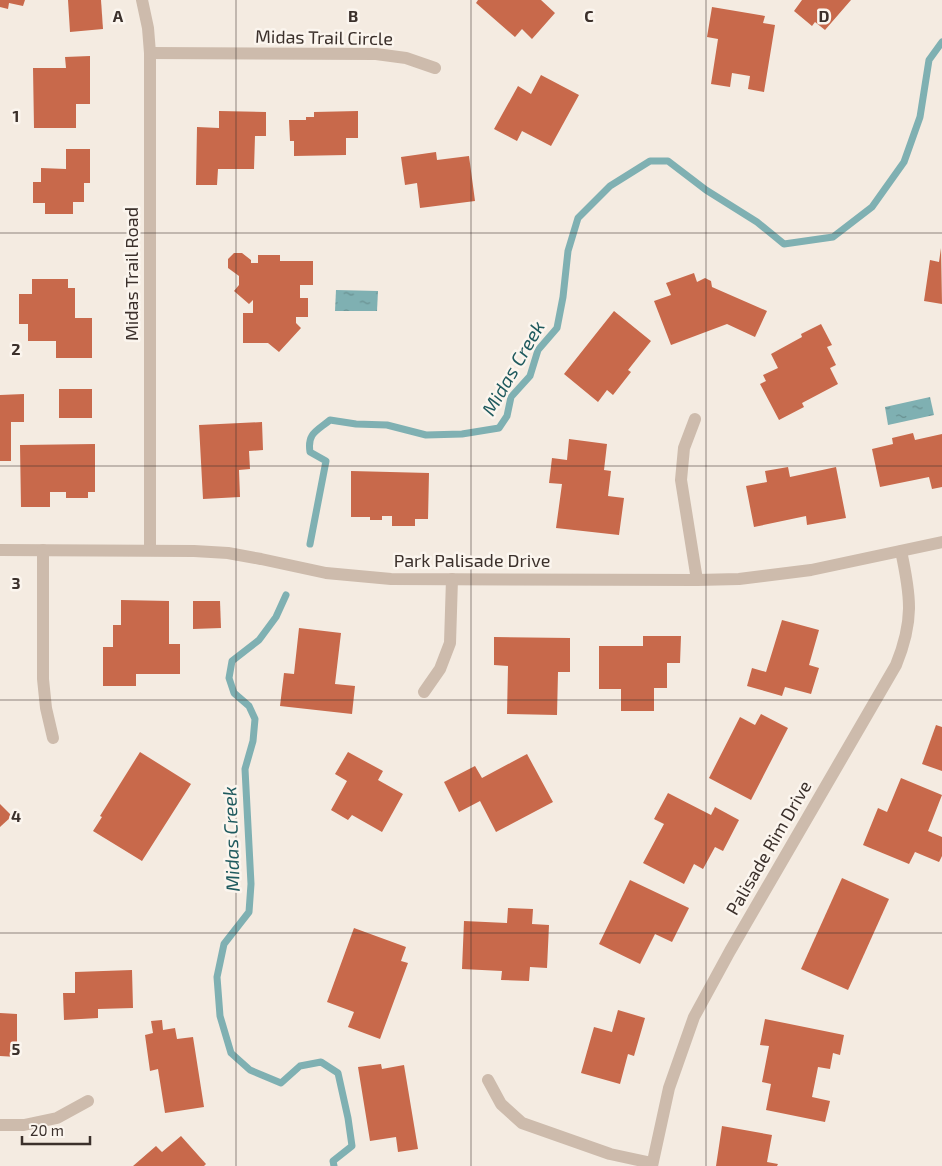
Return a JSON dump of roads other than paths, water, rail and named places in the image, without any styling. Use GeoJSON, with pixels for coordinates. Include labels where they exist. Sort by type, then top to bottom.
{"type":"FeatureCollection","features":[{"type":"Feature","properties":{"kind":"street","name":"Midas Trail Road"},"geometry":{"type":"LineString","coordinates":[[142,0],[148,28],[150,53],[150,550]]}},
{"type":"Feature","properties":{"kind":"street","name":"Midas Trail Circle"},"geometry":{"type":"LineString","coordinates":[[150,53],[376,54],[406,58],[435,68]]}},
{"type":"Feature","properties":{"kind":"street"},"geometry":{"type":"LineString","coordinates":[[695,419],[684,448],[681,480],[697,580]]}},
{"type":"Feature","properties":{"kind":"street","name":"Park Palisade Drive"},"geometry":{"type":"LineString","coordinates":[[0,550],[150,550],[228,553],[261,558],[326,573],[358,577],[697,580],[776,576],[942,542]]}},
{"type":"Feature","properties":{"kind":"street"},"geometry":{"type":"LineString","coordinates":[[43,550],[43,680],[46,708],[53,738]]}},
{"type":"Feature","properties":{"kind":"street","name":"Palisade Rim Drive"},"geometry":{"type":"LineString","coordinates":[[652,1165],[669,1088],[694,1017],[730,951],[896,665],[904,645],[909,622],[910,598],[901,551]]}},
{"type":"Feature","properties":{"kind":"street"},"geometry":{"type":"LineString","coordinates":[[424,692],[440,669],[450,643],[452,579]]}},
{"type":"Feature","properties":{"kind":"street"},"geometry":{"type":"LineString","coordinates":[[488,1080],[502,1104],[522,1124],[610,1154],[652,1165]]}},
{"type":"Feature","properties":{"kind":"street"},"geometry":{"type":"LineString","coordinates":[[0,1125],[24,1125],[58,1118],[88,1101]]}},
{"type":"Feature","properties":{"kind":"water"},"geometry":{"type":"Polygon","coordinates":[[[336,290],[378,291],[377,311],[335,311],[336,290]]]}},
{"type":"Feature","properties":{"kind":"water"},"geometry":{"type":"Polygon","coordinates":[[[930,397],[934,415],[888,425],[885,407],[930,397]]]}},
{"type":"Feature","properties":{"kind":"waterway","name":"Midas Creek"},"geometry":{"type":"LineString","coordinates":[[310,544],[326,461],[310,452],[309,446],[314,433],[330,420],[356,424],[387,425],[426,435],[462,434],[499,428],[507,416],[511,397],[530,376],[538,350],[557,328],[563,297],[568,251],[578,218],[610,186],[650,161],[668,161],[706,190],[757,222],[784,244],[833,237],[872,207],[904,162],[920,117],[929,60],[942,42]]}},
{"type":"Feature","properties":{"kind":"waterway","name":"Midas Creek"},"geometry":{"type":"LineString","coordinates":[[286,595],[276,617],[259,640],[232,661],[229,678],[234,693],[249,706],[255,719],[253,741],[245,769],[251,884],[249,912],[224,944],[217,977],[220,1016],[231,1053],[250,1070],[281,1083],[300,1066],[321,1062],[338,1073],[352,1146],[333,1161],[334,1166]]}}]}
